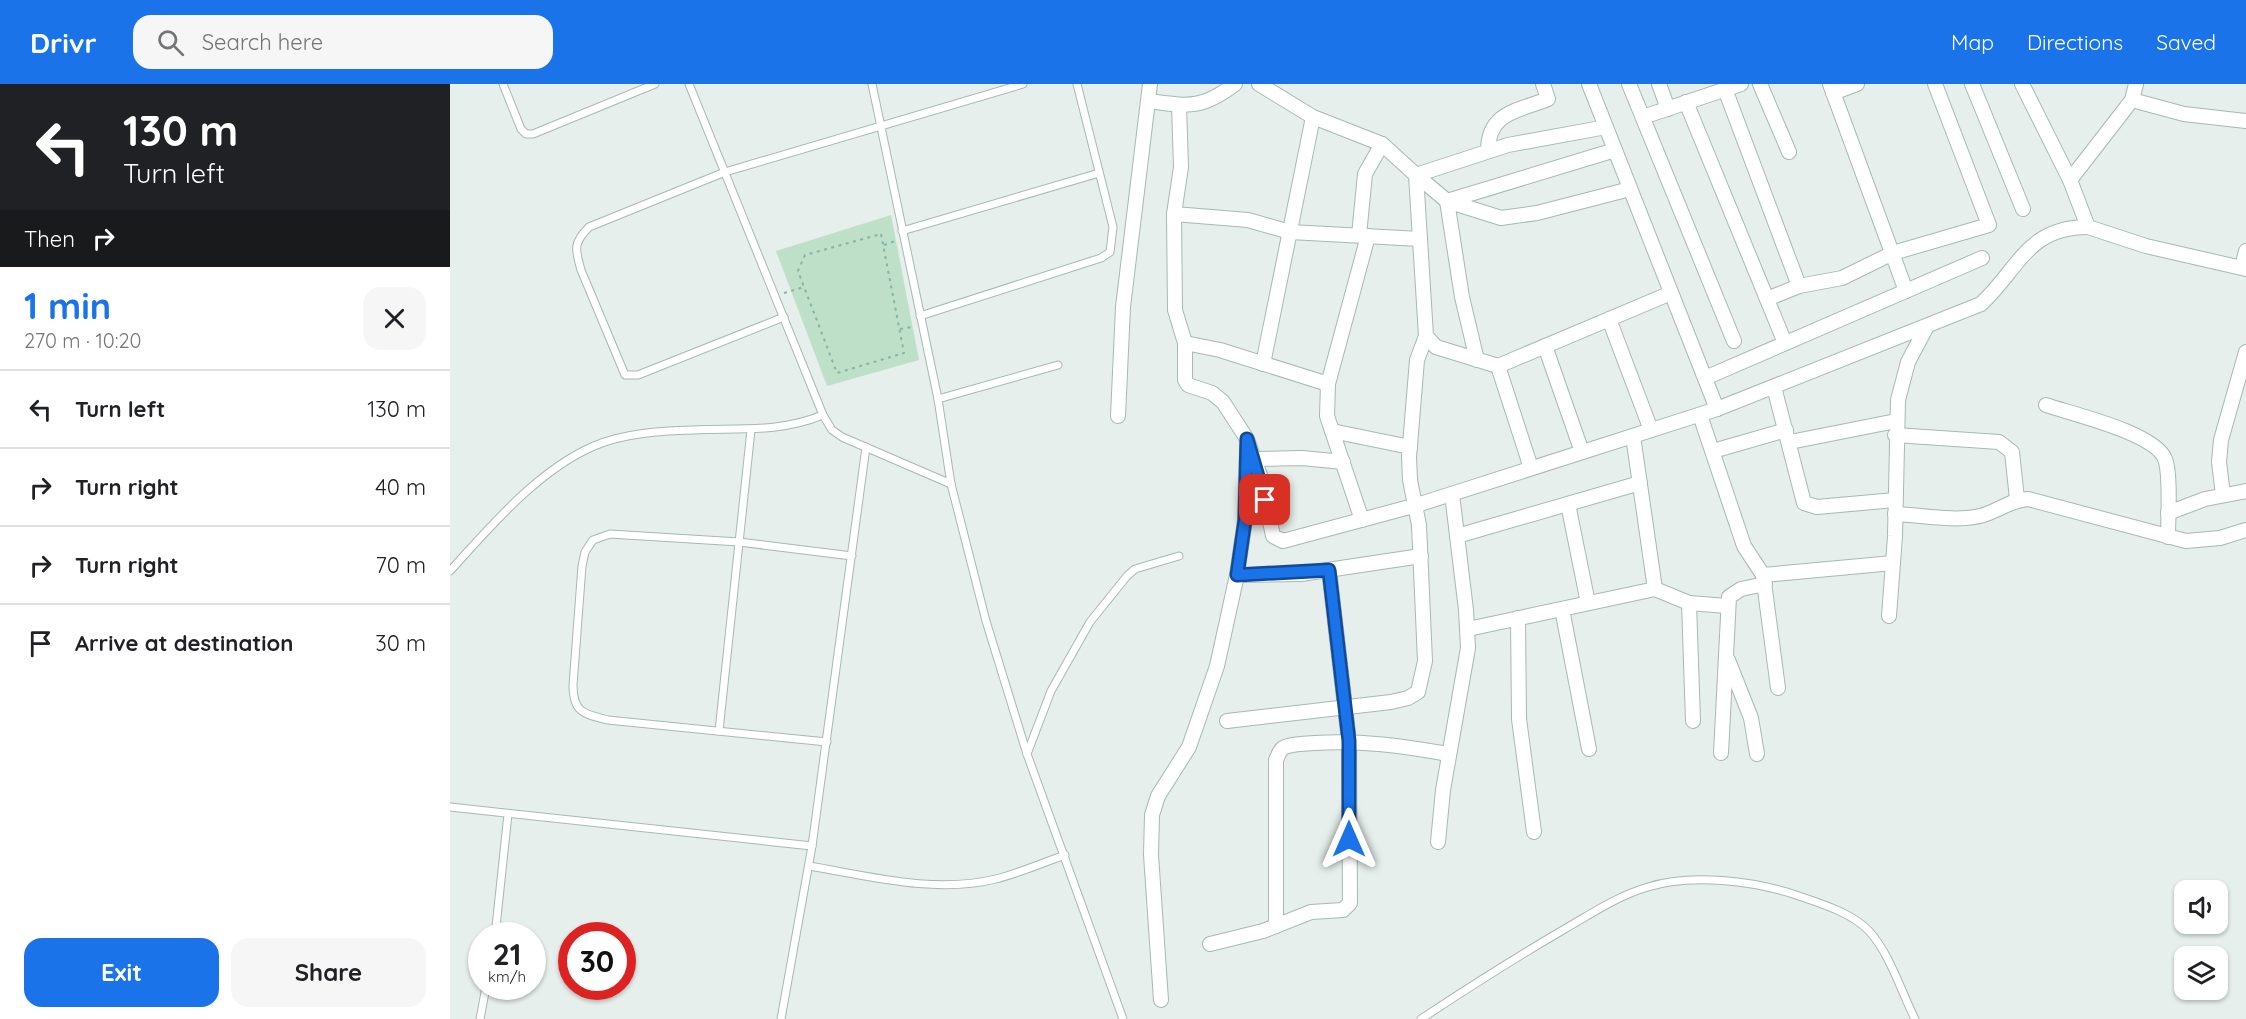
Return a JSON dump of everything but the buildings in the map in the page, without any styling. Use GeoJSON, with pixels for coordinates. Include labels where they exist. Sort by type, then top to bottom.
{"type":"FeatureCollection","features":[{"type":"Feature","properties":{"kind":"street"},"geometry":{"type":"LineString","coordinates":[[1118,416],[1123,307],[1150,84]]}},
{"type":"Feature","properties":{"kind":"street"},"geometry":{"type":"LineString","coordinates":[[1148,101],[1179,105],[1208,102],[1235,84]]}},
{"type":"Feature","properties":{"kind":"street"},"geometry":{"type":"LineString","coordinates":[[1259,84],[1313,117],[1382,144],[1447,201],[1483,214],[1514,218],[1630,189]]}},
{"type":"Feature","properties":{"kind":"street"},"geometry":{"type":"LineString","coordinates":[[1488,150],[1490,129],[1496,121],[1548,99],[1543,84]]}},
{"type":"Feature","properties":{"kind":"street"},"geometry":{"type":"LineString","coordinates":[[1589,84],[1717,409]]}},
{"type":"Feature","properties":{"kind":"street"},"geometry":{"type":"LineString","coordinates":[[1629,84],[1734,341]]}},
{"type":"Feature","properties":{"kind":"street"},"geometry":{"type":"LineString","coordinates":[[1659,84],[1668,108]]}},
{"type":"Feature","properties":{"kind":"street"},"geometry":{"type":"LineString","coordinates":[[1695,84],[1701,98]]}},
{"type":"Feature","properties":{"kind":"street"},"geometry":{"type":"LineString","coordinates":[[1643,117],[1741,84]]}},
{"type":"Feature","properties":{"kind":"street"},"geometry":{"type":"LineString","coordinates":[[1761,84],[1789,152]]}},
{"type":"Feature","properties":{"kind":"street"},"geometry":{"type":"LineString","coordinates":[[1857,84],[1831,88],[1906,291]]}},
{"type":"Feature","properties":{"kind":"street"},"geometry":{"type":"LineString","coordinates":[[1767,299],[1799,286],[1842,278],[1893,253],[1989,225],[1935,84]]}},
{"type":"Feature","properties":{"kind":"street"},"geometry":{"type":"LineString","coordinates":[[1972,84],[2023,209]]}},
{"type":"Feature","properties":{"kind":"street"},"geometry":{"type":"LineString","coordinates":[[2022,84],[2070,180],[2088,228]]}},
{"type":"Feature","properties":{"kind":"street"},"geometry":{"type":"LineString","coordinates":[[2070,180],[2132,100],[2136,84]]}},
{"type":"Feature","properties":{"kind":"street"},"geometry":{"type":"LineString","coordinates":[[1725,89],[1799,286]]}},
{"type":"Feature","properties":{"kind":"street"},"geometry":{"type":"LineString","coordinates":[[2132,100],[2184,114],[2246,121]]}},
{"type":"Feature","properties":{"kind":"street"},"geometry":{"type":"LineString","coordinates":[[1686,102],[1785,343]]}},
{"type":"Feature","properties":{"kind":"street"},"geometry":{"type":"LineString","coordinates":[[1179,105],[1181,167],[1174,214],[1175,310],[1185,343],[1188,386],[1212,393],[1224,402],[1247,439],[1255,459],[1270,526],[1276,540],[1293,539],[1417,505],[1700,415],[1926,328],[1982,304],[1995,291],[2023,253],[2037,241],[2070,227],[2088,228],[2146,246],[2244,269],[2246,251]]}},
{"type":"Feature","properties":{"kind":"street"},"geometry":{"type":"LineString","coordinates":[[1263,364],[1313,117]]}},
{"type":"Feature","properties":{"kind":"street"},"geometry":{"type":"LineString","coordinates":[[1416,175],[1488,150],[1606,127]]}},
{"type":"Feature","properties":{"kind":"street"},"geometry":{"type":"LineString","coordinates":[[1362,520],[1327,416],[1328,384],[1364,235],[1365,174],[1382,144]]}},
{"type":"Feature","properties":{"kind":"street"},"geometry":{"type":"LineString","coordinates":[[1447,201],[1615,150]]}},
{"type":"Feature","properties":{"kind":"street"},"geometry":{"type":"LineString","coordinates":[[1227,721],[1344,709],[1408,698],[1418,692],[1425,661],[1421,556],[1417,505],[1410,480],[1410,447],[1418,360],[1426,336],[1416,175]]}},
{"type":"Feature","properties":{"kind":"street"},"geometry":{"type":"LineString","coordinates":[[1447,201],[1462,297],[1477,360]]}},
{"type":"Feature","properties":{"kind":"street"},"geometry":{"type":"LineString","coordinates":[[1174,214],[1248,220],[1290,232],[1420,239]]}},
{"type":"Feature","properties":{"kind":"street"},"geometry":{"type":"LineString","coordinates":[[1705,378],[1982,258]]}},
{"type":"Feature","properties":{"kind":"street"},"geometry":{"type":"LineString","coordinates":[[1426,336],[1436,347],[1498,366],[1671,293]]}},
{"type":"Feature","properties":{"kind":"street"},"geometry":{"type":"LineString","coordinates":[[1609,319],[1651,430]]}},
{"type":"Feature","properties":{"kind":"street"},"geometry":{"type":"LineString","coordinates":[[1889,616],[1893,563],[1896,428],[1902,382],[1926,328]]}},
{"type":"Feature","properties":{"kind":"street"},"geometry":{"type":"LineString","coordinates":[[1185,343],[1328,384]]}},
{"type":"Feature","properties":{"kind":"street"},"geometry":{"type":"LineString","coordinates":[[1545,346],[1582,452]]}},
{"type":"Feature","properties":{"kind":"street"},"geometry":{"type":"LineString","coordinates":[[2223,495],[2219,462],[2221,440],[2246,352]]}},
{"type":"Feature","properties":{"kind":"street"},"geometry":{"type":"LineString","coordinates":[[1498,366],[1531,468]]}},
{"type":"Feature","properties":{"kind":"street"},"geometry":{"type":"LineString","coordinates":[[1774,387],[1804,503],[1817,507],[1895,507],[1977,517],[1992,513],[2017,499],[2044,501],[2169,537],[2200,540],[2246,530]]}},
{"type":"Feature","properties":{"kind":"street"},"geometry":{"type":"LineString","coordinates":[[2046,405],[2139,437],[2158,448],[2166,460],[2169,537]]}},
{"type":"Feature","properties":{"kind":"street"},"geometry":{"type":"LineString","coordinates":[[1700,415],[1744,546],[1764,580],[1778,688]]}},
{"type":"Feature","properties":{"kind":"street"},"geometry":{"type":"LineString","coordinates":[[1713,451],[1788,436],[1896,428],[1999,442],[2012,452],[2017,499]]}},
{"type":"Feature","properties":{"kind":"street"},"geometry":{"type":"LineString","coordinates":[[1332,431],[1410,447]]}},
{"type":"Feature","properties":{"kind":"street"},"geometry":{"type":"LineString","coordinates":[[1633,436],[1655,590]]}},
{"type":"Feature","properties":{"kind":"street"},"geometry":{"type":"LineString","coordinates":[[1161,1000],[1151,855],[1152,815],[1158,796],[1189,747],[1217,666],[1237,575],[1245,520],[1247,439]]}},
{"type":"Feature","properties":{"kind":"street"},"geometry":{"type":"LineString","coordinates":[[1255,459],[1302,458],[1342,462]]}},
{"type":"Feature","properties":{"kind":"street"},"geometry":{"type":"LineString","coordinates":[[1457,536],[1640,483]]}},
{"type":"Feature","properties":{"kind":"street"},"geometry":{"type":"LineString","coordinates":[[2168,513],[2223,495],[2246,491]]}},
{"type":"Feature","properties":{"kind":"street"},"geometry":{"type":"LineString","coordinates":[[1438,842],[1448,754],[1468,648],[1468,629],[1452,494]]}},
{"type":"Feature","properties":{"kind":"street"},"geometry":{"type":"LineString","coordinates":[[1568,504],[1588,603]]}},
{"type":"Feature","properties":{"kind":"street"},"geometry":{"type":"LineString","coordinates":[[1237,575],[1329,570],[1421,556]]}},
{"type":"Feature","properties":{"kind":"street"},"geometry":{"type":"LineString","coordinates":[[1721,753],[1728,606],[1733,593],[1764,580],[1893,563]]}},
{"type":"Feature","properties":{"kind":"street"},"geometry":{"type":"LineString","coordinates":[[1210,944],[1276,926],[1311,912],[1343,910],[1350,903],[1349,741],[1329,570]]}},
{"type":"Feature","properties":{"kind":"street"},"geometry":{"type":"LineString","coordinates":[[1468,629],[1655,590],[1689,603],[1728,606]]}},
{"type":"Feature","properties":{"kind":"street"},"geometry":{"type":"LineString","coordinates":[[1689,603],[1694,721]]}},
{"type":"Feature","properties":{"kind":"street"},"geometry":{"type":"LineString","coordinates":[[1562,609],[1589,749]]}},
{"type":"Feature","properties":{"kind":"street"},"geometry":{"type":"LineString","coordinates":[[1518,618],[1519,719],[1534,832]]}},
{"type":"Feature","properties":{"kind":"street"},"geometry":{"type":"LineString","coordinates":[[1725,652],[1751,718],[1757,754]]}},
{"type":"Feature","properties":{"kind":"street"},"geometry":{"type":"LineString","coordinates":[[1276,926],[1276,760],[1284,748],[1349,741],[1393,744],[1448,754]]}},
{"type":"Feature","properties":{"kind":"lane"},"geometry":{"type":"LineString","coordinates":[[503,84],[521,129],[526,134],[540,132],[655,84]]}},
{"type":"Feature","properties":{"kind":"lane"},"geometry":{"type":"LineString","coordinates":[[689,84],[823,415],[832,430],[951,484]]}},
{"type":"Feature","properties":{"kind":"lane"},"geometry":{"type":"LineString","coordinates":[[872,84],[938,399],[951,484],[986,621],[1027,754],[1123,1019]]}},
{"type":"Feature","properties":{"kind":"lane"},"geometry":{"type":"LineString","coordinates":[[784,317],[638,375],[625,375],[580,270],[576,254],[578,239],[589,227],[725,172],[1023,84]]}},
{"type":"Feature","properties":{"kind":"lane"},"geometry":{"type":"LineString","coordinates":[[920,316],[1101,258],[1110,252],[1113,226],[1077,84]]}},
{"type":"Feature","properties":{"kind":"lane"},"geometry":{"type":"LineString","coordinates":[[902,231],[1099,173]]}},
{"type":"Feature","properties":{"kind":"lane"},"geometry":{"type":"LineString","coordinates":[[938,399],[1058,365]]}},
{"type":"Feature","properties":{"kind":"lane"},"geometry":{"type":"LineString","coordinates":[[450,571],[522,495],[594,446],[630,436],[673,431],[752,430],[798,425],[823,415]]}},
{"type":"Feature","properties":{"kind":"lane"},"geometry":{"type":"LineString","coordinates":[[719,731],[752,430]]}},
{"type":"Feature","properties":{"kind":"lane"},"geometry":{"type":"LineString","coordinates":[[781,1019],[812,846],[866,447]]}},
{"type":"Feature","properties":{"kind":"lane"},"geometry":{"type":"LineString","coordinates":[[827,742],[608,720],[578,709],[573,701],[573,685],[582,566],[585,552],[593,540],[610,534],[739,542],[852,556]]}},
{"type":"Feature","properties":{"kind":"lane"},"geometry":{"type":"LineString","coordinates":[[1027,754],[1051,692],[1095,615],[1126,576],[1135,569],[1179,556]]}},
{"type":"Feature","properties":{"kind":"lane"},"geometry":{"type":"LineString","coordinates":[[450,807],[812,846]]}},
{"type":"Feature","properties":{"kind":"lane"},"geometry":{"type":"LineString","coordinates":[[496,922],[508,814]]}},
{"type":"Feature","properties":{"kind":"lane"},"geometry":{"type":"LineString","coordinates":[[809,866],[906,882],[947,884],[996,879],[1065,855]]}},
{"type":"Feature","properties":{"kind":"lane"},"geometry":{"type":"LineString","coordinates":[[1421,1019],[1501,966],[1615,899],[1650,886],[1716,881],[1753,884],[1785,892],[1821,904],[1868,930],[1881,948],[1915,1019]]}},
{"type":"Feature","properties":{"kind":"lane"},"geometry":{"type":"LineString","coordinates":[[480,1019],[484,1000]]}},
{"type":"Feature","properties":{"kind":"path"},"geometry":{"type":"LineString","coordinates":[[881,234],[900,329],[904,353],[837,373],[798,271],[805,255],[881,234]]}},
{"type":"Feature","properties":{"kind":"path"},"geometry":{"type":"LineString","coordinates":[[776,296],[804,287]]}},
{"type":"Feature","properties":{"kind":"path"},"geometry":{"type":"LineString","coordinates":[[900,329],[922,324]]}},
{"type":"Feature","properties":{"kind":"green space"},"geometry":{"type":"Polygon","coordinates":[[[891,215],[919,360],[827,386],[776,251],[891,215]]]}},
{"type":"Feature","properties":{"kind":"route"},"geometry":{"type":"LineString","coordinates":[[1265,500],[1261,478],[1247,439],[1245,520],[1237,575],[1301,574],[1329,570],[1349,741],[1349,839]]}}]}
